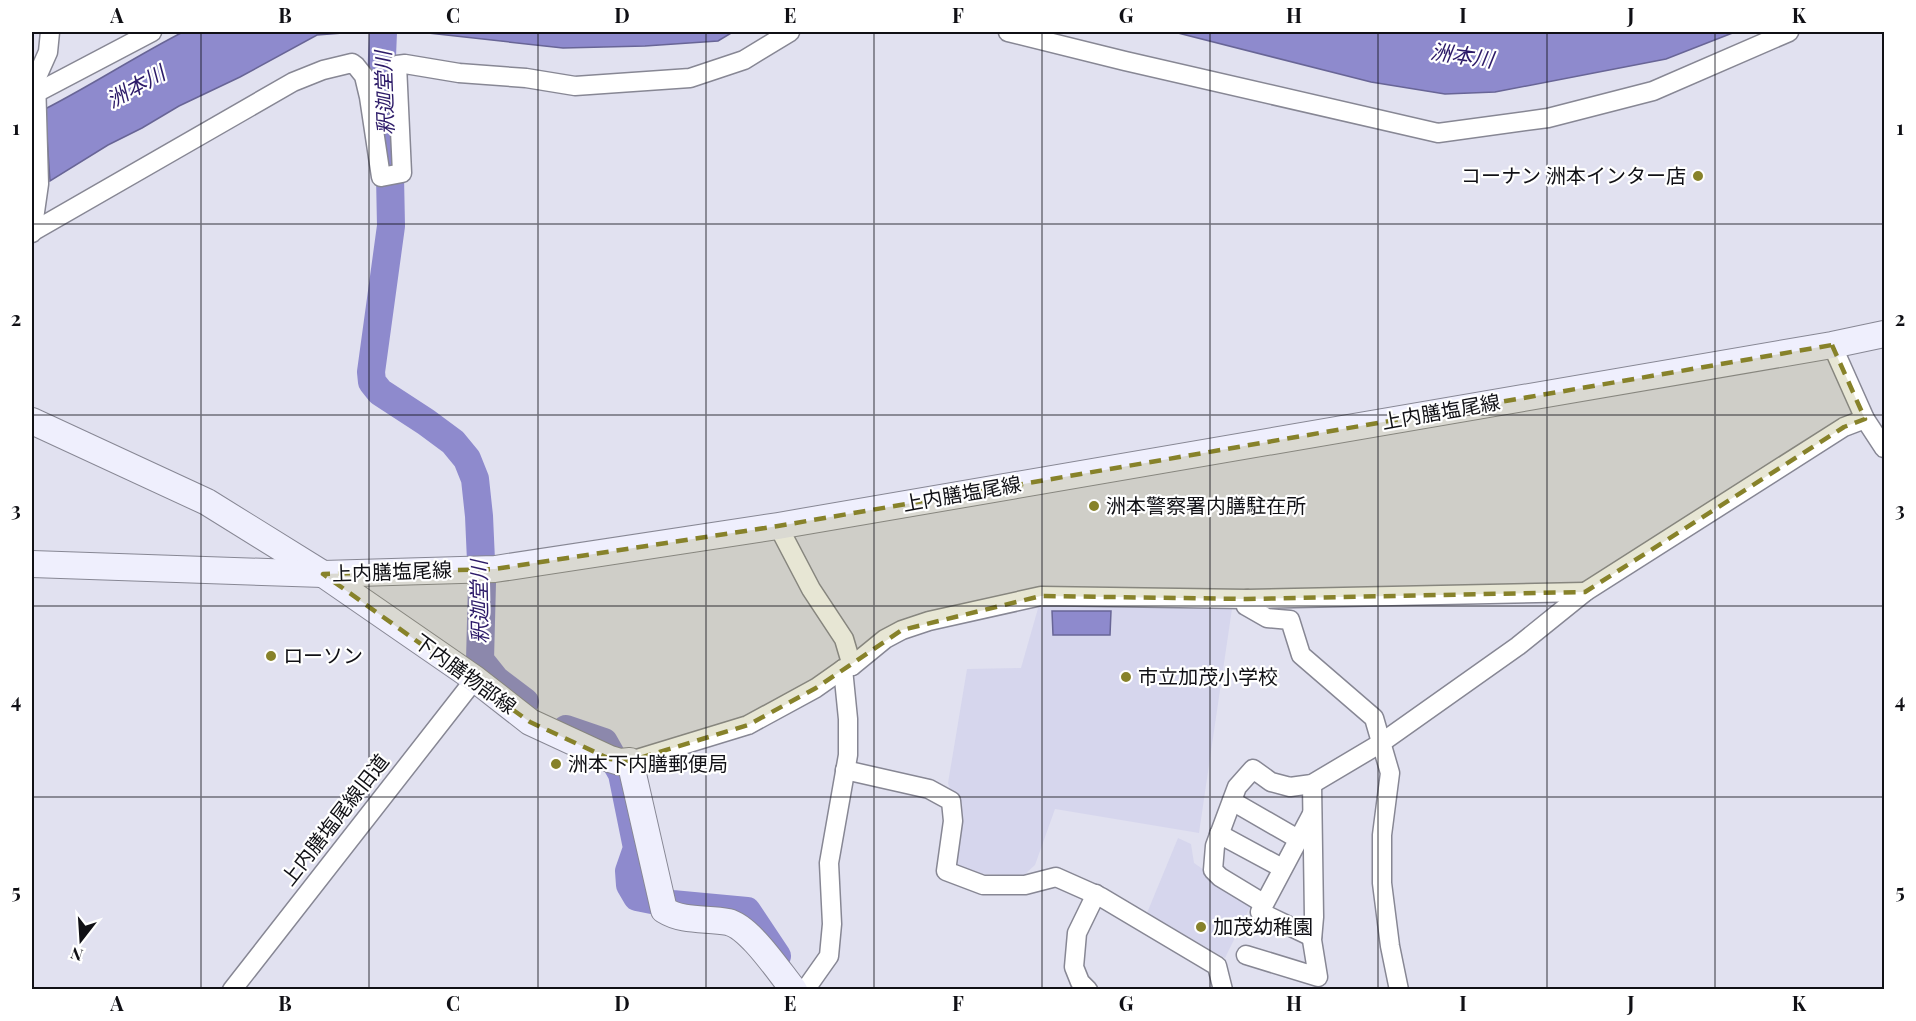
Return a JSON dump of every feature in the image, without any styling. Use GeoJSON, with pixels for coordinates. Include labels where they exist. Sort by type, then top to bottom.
{"type":"FeatureCollection","features":[{"type":"Feature","properties":{"kind":"main road","name":"上内膳塩尾線"},"geometry":{"type":"LineString","coordinates":[[32,564],[323,574],[485,569],[778,526],[1832,345],[1884,334]]}},
{"type":"Feature","properties":{"kind":"main road","name":"下内膳物部線"},"geometry":{"type":"LineString","coordinates":[[32,421],[207,502],[323,574],[475,679],[530,722],[620,761]]}},
{"type":"Feature","properties":{"kind":"main road"},"geometry":{"type":"LineString","coordinates":[[620,761],[661,902],[675,916],[731,922],[744,930],[803,988]]}},
{"type":"Feature","properties":{"kind":"street"},"geometry":{"type":"LineString","coordinates":[[32,232],[39,183],[35,90],[48,52],[50,32]]}},
{"type":"Feature","properties":{"kind":"street"},"geometry":{"type":"LineString","coordinates":[[35,90],[152,32]]}},
{"type":"Feature","properties":{"kind":"street"},"geometry":{"type":"LineString","coordinates":[[32,232],[293,82],[323,70],[352,63],[364,76],[381,177],[402,173],[398,65],[526,78],[575,86],[690,78],[744,60],[790,32]]}},
{"type":"Feature","properties":{"kind":"street"},"geometry":{"type":"LineString","coordinates":[[1008,32],[1125,62],[1438,133],[1548,118],[1653,91],[1789,32]]}},
{"type":"Feature","properties":{"kind":"street"},"geometry":{"type":"LineString","coordinates":[[1832,345],[1865,419],[1884,448]]}},
{"type":"Feature","properties":{"kind":"street"},"geometry":{"type":"LineString","coordinates":[[1263,903],[1220,877],[1214,870],[1215,846],[1237,787],[1253,769],[1272,782],[1290,787],[1312,784],[1381,743],[1518,646],[1585,591],[1844,427],[1865,419]]}},
{"type":"Feature","properties":{"kind":"street"},"geometry":{"type":"LineString","coordinates":[[778,526],[811,589],[844,639],[848,667],[848,755],[829,863],[832,924],[829,956],[803,988]]}},
{"type":"Feature","properties":{"kind":"street"},"geometry":{"type":"LineString","coordinates":[[620,761],[748,725],[816,688],[885,639],[902,630],[929,621],[1041,596],[1247,599],[1585,591]]}},
{"type":"Feature","properties":{"kind":"street"},"geometry":{"type":"LineString","coordinates":[[1247,599],[1246,606],[1267,618],[1290,620],[1301,655],[1374,718],[1389,773],[1382,835],[1382,883],[1390,946],[1399,990]]}},
{"type":"Feature","properties":{"kind":"street","name":"上内膳塩尾線旧道"},"geometry":{"type":"LineString","coordinates":[[232,990],[475,679]]}},
{"type":"Feature","properties":{"kind":"street"},"geometry":{"type":"LineString","coordinates":[[846,770],[929,789],[951,801],[953,821],[946,871],[983,885],[1025,885],[1056,877],[1096,894],[1217,966],[1223,990]]}},
{"type":"Feature","properties":{"kind":"street"},"geometry":{"type":"LineString","coordinates":[[1246,956],[1318,977],[1312,937],[1314,917],[1312,784]]}},
{"type":"Feature","properties":{"kind":"street"},"geometry":{"type":"LineString","coordinates":[[1232,801],[1298,839]]}},
{"type":"Feature","properties":{"kind":"street"},"geometry":{"type":"LineString","coordinates":[[1312,937],[1260,912],[1313,813]]}},
{"type":"Feature","properties":{"kind":"street"},"geometry":{"type":"LineString","coordinates":[[1219,834],[1282,868]]}},
{"type":"Feature","properties":{"kind":"street"},"geometry":{"type":"LineString","coordinates":[[1088,990],[1080,982],[1074,967],[1075,955],[1077,933],[1096,894]]}},
{"type":"Feature","properties":{"kind":"highlighted area"},"geometry":{"type":"Polygon","coordinates":[[[1832,345],[1865,419],[1844,427],[1585,592],[1247,599],[1041,596],[902,630],[816,688],[748,725],[630,761],[610,759],[530,722],[323,574],[495,569],[778,526],[1832,345]]]}},
{"type":"Feature","properties":{"kind":"shaded area"},"geometry":{"type":"Polygon","coordinates":[[[1233,602],[1199,833],[1055,809],[1035,865],[1023,876],[968,873],[957,867],[951,848],[955,804],[948,783],[967,669],[1021,668],[1039,605],[1233,602]]]}},
{"type":"Feature","properties":{"kind":"shaded area"},"geometry":{"type":"Polygon","coordinates":[[[1178,838],[1191,844],[1194,863],[1252,903],[1225,958],[1147,913],[1178,838]]]}},
{"type":"Feature","properties":{"kind":"water","name":"洲本川"},"geometry":{"type":"Polygon","coordinates":[[[183,32],[356,32],[317,35],[240,77],[179,106],[108,145],[50,181],[45,109],[183,32]]]}},
{"type":"Feature","properties":{"kind":"water"},"geometry":{"type":"Polygon","coordinates":[[[419,32],[733,32],[718,41],[563,48],[419,32]]]}},
{"type":"Feature","properties":{"kind":"water","name":"洲本川"},"geometry":{"type":"Polygon","coordinates":[[[1174,32],[1735,32],[1666,59],[1495,92],[1445,94],[1371,82],[1174,32]]]}},
{"type":"Feature","properties":{"kind":"water"},"geometry":{"type":"Polygon","coordinates":[[[1052,611],[1111,611],[1110,635],[1053,635],[1052,611]]]}},
{"type":"Feature","properties":{"kind":"waterway","name":"釈迦堂川"},"geometry":{"type":"LineString","coordinates":[[383,32],[381,81],[388,154]]}},
{"type":"Feature","properties":{"kind":"waterway","name":"釈迦堂川"},"geometry":{"type":"LineString","coordinates":[[390,176],[391,226],[371,372],[372,382],[380,392],[453,442],[467,459],[475,479],[479,516],[482,583],[480,660],[496,680],[525,702]]}},
{"type":"Feature","properties":{"kind":"waterway","name":"釈迦堂川"},"geometry":{"type":"LineString","coordinates":[[566,729],[604,742],[622,774],[637,848],[629,871],[630,885],[637,897],[672,904],[747,911],[777,956]]}},
{"type":"Feature","properties":{"kind":"place","name":"コーナン 洲本インター店"},"geometry":{"type":"Point","coordinates":[1698,176]}},
{"type":"Feature","properties":{"kind":"place","name":"洲本警察署内膳駐在所"},"geometry":{"type":"Point","coordinates":[1094,506]}},
{"type":"Feature","properties":{"kind":"place","name":"ローソン"},"geometry":{"type":"Point","coordinates":[271,656]}},
{"type":"Feature","properties":{"kind":"place","name":"市立加茂小学校"},"geometry":{"type":"Point","coordinates":[1126,677]}},
{"type":"Feature","properties":{"kind":"place","name":"洲本下内膳郵便局"},"geometry":{"type":"Point","coordinates":[556,764]}},
{"type":"Feature","properties":{"kind":"place","name":"加茂幼稚園"},"geometry":{"type":"Point","coordinates":[1201,927]}}]}
